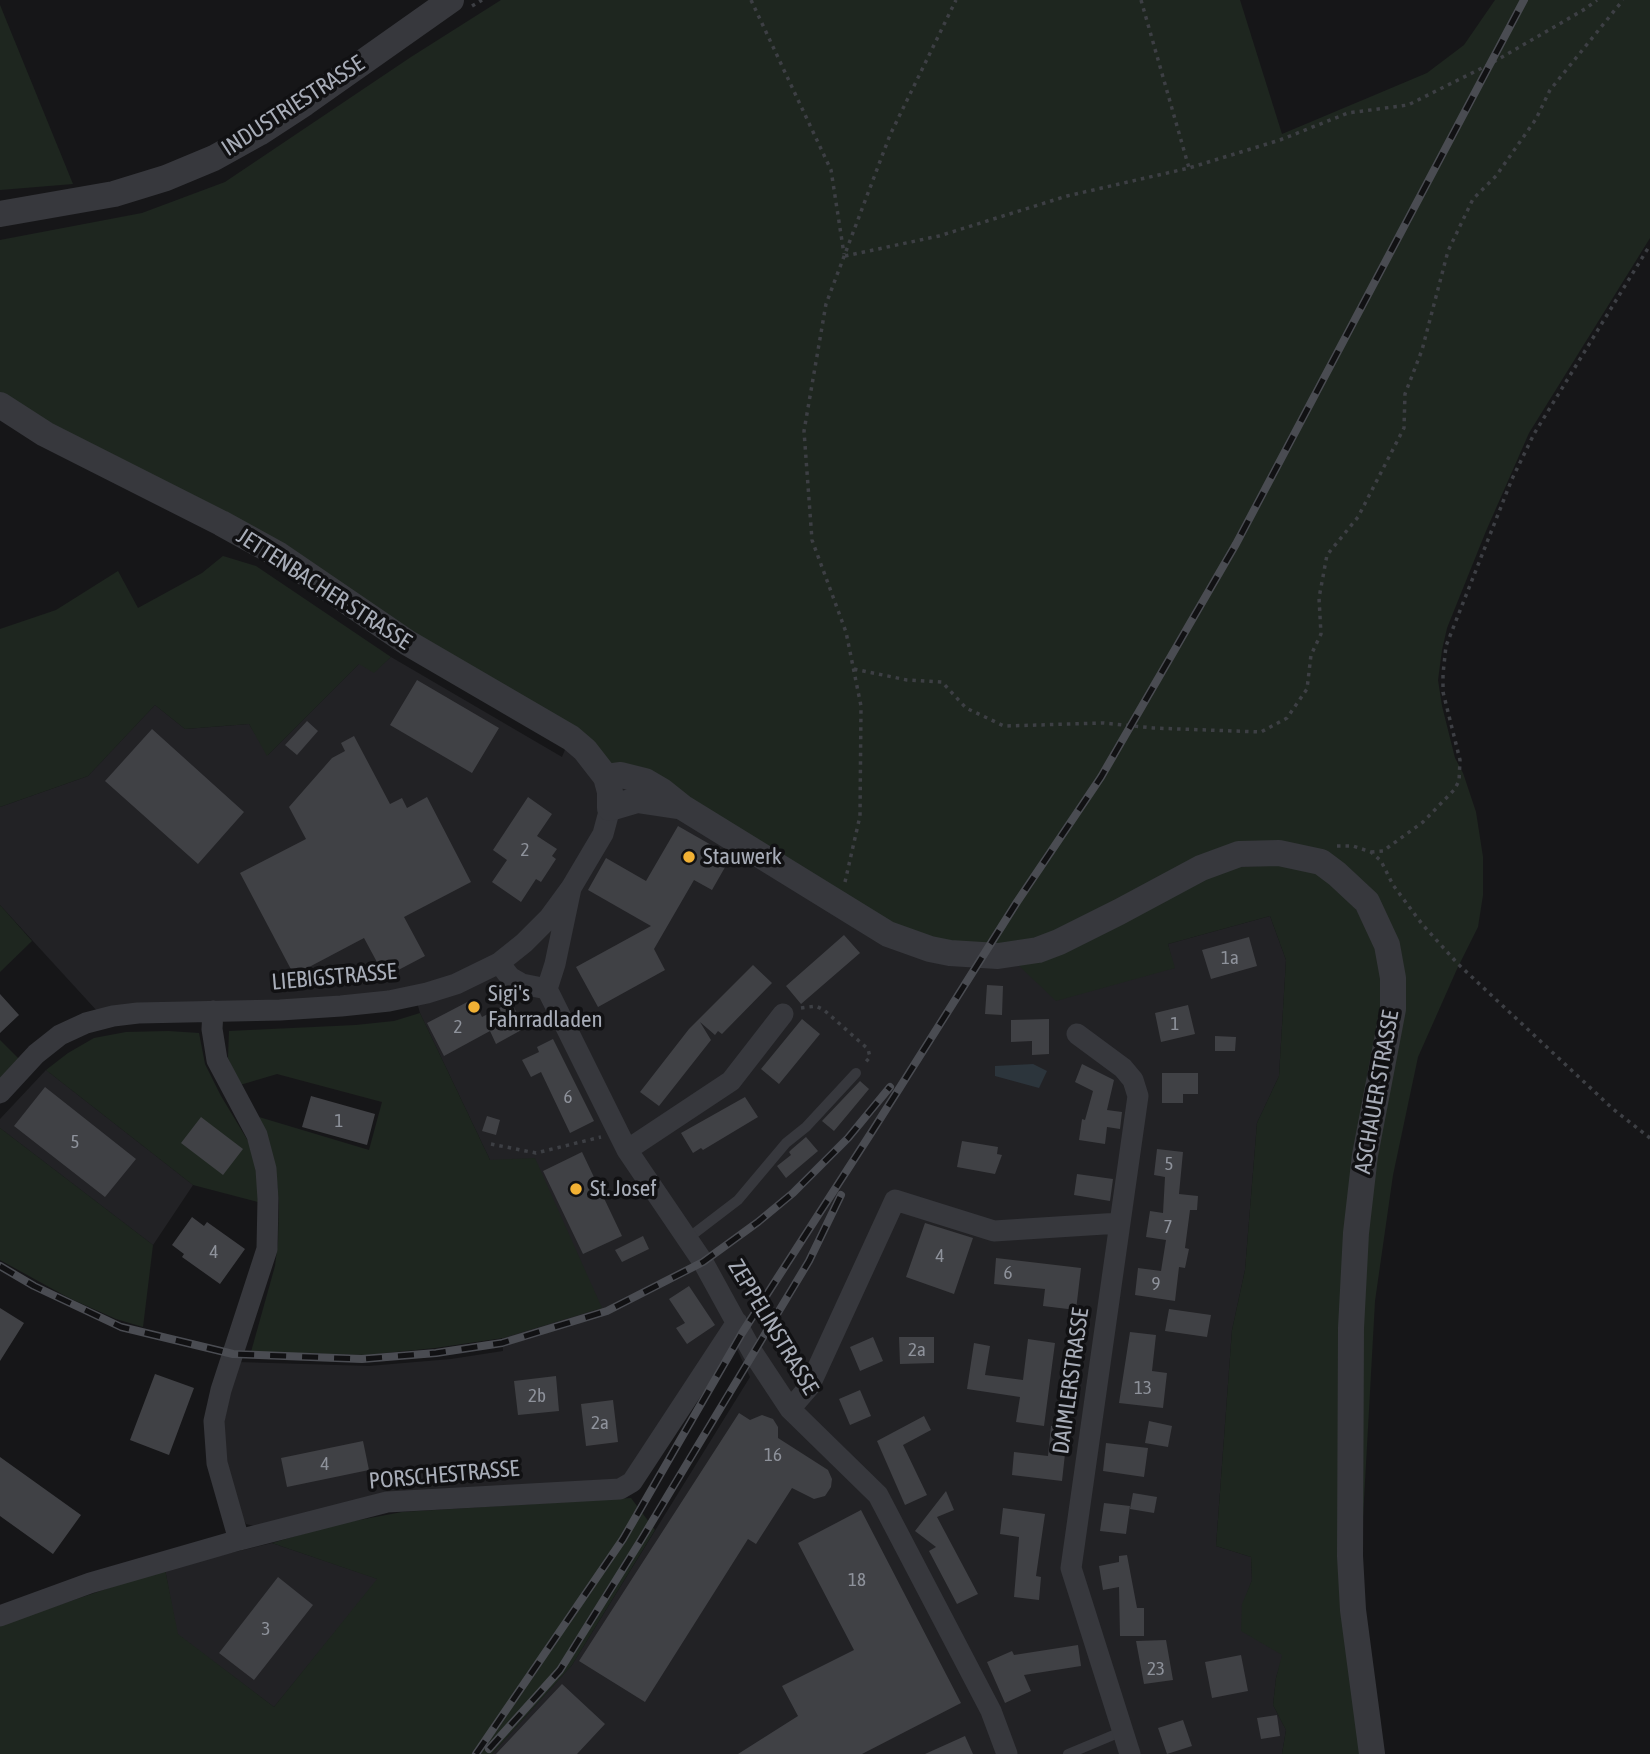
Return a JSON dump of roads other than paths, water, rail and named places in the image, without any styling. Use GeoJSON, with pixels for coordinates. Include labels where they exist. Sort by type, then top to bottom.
{"type":"FeatureCollection","features":[{"type":"Feature","properties":{"kind":"street","name":"INDUSTRIESTRASSE"},"geometry":{"type":"LineString","coordinates":[[0,214],[114,194],[166,178],[214,158],[305,103],[451,0]]}},
{"type":"Feature","properties":{"kind":"street","name":"JETTENBACHER STRASSE"},"geometry":{"type":"LineString","coordinates":[[0,405],[45,434],[279,555],[408,643],[571,738],[585,750],[606,777]]}},
{"type":"Feature","properties":{"kind":"street","name":"ASCHAUER STRASSE"},"geometry":{"type":"LineString","coordinates":[[606,777],[621,775],[645,782],[662,791],[682,807],[888,934],[930,949],[969,955],[1019,954],[1059,942],[1224,858],[1256,852],[1279,853],[1321,862],[1367,902],[1387,945],[1393,978],[1394,1009],[1365,1155],[1356,1233],[1351,1341],[1350,1556],[1353,1610],[1372,1754]]}},
{"type":"Feature","properties":{"kind":"street"},"geometry":{"type":"LineString","coordinates":[[606,777],[610,808]]}},
{"type":"Feature","properties":{"kind":"street","name":"ASCHAUER STRASSE"},"geometry":{"type":"LineString","coordinates":[[610,808],[637,800],[682,807]]}},
{"type":"Feature","properties":{"kind":"street","name":"LIEBIGSTRASSE"},"geometry":{"type":"LineString","coordinates":[[0,1093],[36,1054],[60,1035],[86,1023],[113,1016],[138,1013],[280,1010],[389,1001],[456,984],[499,963],[549,918],[571,888],[603,834],[610,808]]}},
{"type":"Feature","properties":{"kind":"street"},"geometry":{"type":"LineString","coordinates":[[499,963],[510,977],[522,984],[547,989],[571,888]]}},
{"type":"Feature","properties":{"kind":"street","name":"ZEPPELINSTRASSE"},"geometry":{"type":"LineString","coordinates":[[547,989],[623,1141],[687,1239],[753,1353],[790,1409],[878,1494],[991,1711],[1007,1754]]}},
{"type":"Feature","properties":{"kind":"street"},"geometry":{"type":"LineString","coordinates":[[213,1011],[212,1029],[217,1060],[257,1135],[266,1169],[268,1199],[267,1248],[221,1390],[214,1421],[217,1462],[239,1540]]}},
{"type":"Feature","properties":{"kind":"street"},"geometry":{"type":"LineString","coordinates":[[623,1141],[731,1081],[783,1014]]}},
{"type":"Feature","properties":{"kind":"street","name":"DAIMLERSTRASSE"},"geometry":{"type":"LineString","coordinates":[[1077,1034],[1124,1068],[1133,1080],[1138,1096],[1072,1568],[1130,1754]]}},
{"type":"Feature","properties":{"kind":"street"},"geometry":{"type":"LineString","coordinates":[[790,1409],[809,1387],[895,1200],[994,1231],[1120,1223]]}},
{"type":"Feature","properties":{"kind":"street","name":"PORSCHESTRASSE"},"geometry":{"type":"LineString","coordinates":[[0,1616],[90,1583],[239,1540],[387,1502],[620,1489],[632,1482],[737,1322]]}},
{"type":"Feature","properties":{"kind":"lane"},"geometry":{"type":"LineString","coordinates":[[687,1239],[738,1200],[786,1143],[806,1127],[856,1073]]}},
{"type":"Feature","properties":{"kind":"lane"},"geometry":{"type":"LineString","coordinates":[[1068,1754],[1123,1731]]}},
{"type":"Feature","properties":{"kind":"railway"},"geometry":{"type":"LineString","coordinates":[[476,1754],[623,1539],[742,1333],[1017,902],[1101,777],[1236,544],[1524,0]]}},
{"type":"Feature","properties":{"kind":"railway"},"geometry":{"type":"LineString","coordinates":[[0,1266],[34,1286],[121,1327],[233,1354],[362,1359],[436,1353],[502,1343],[607,1311],[703,1262],[793,1193],[848,1138],[890,1087]]}},
{"type":"Feature","properties":{"kind":"railway"},"geometry":{"type":"LineString","coordinates":[[489,1749],[560,1670],[809,1261],[841,1195]]}},
{"type":"Feature","properties":{"kind":"place","name":"Stauwerk"},"geometry":{"type":"Point","coordinates":[689,857]}},
{"type":"Feature","properties":{"kind":"place","name":"Sigi's Fahrradladen"},"geometry":{"type":"Point","coordinates":[474,1007]}},
{"type":"Feature","properties":{"kind":"place","name":"St. Josef"},"geometry":{"type":"Point","coordinates":[576,1189]}}]}
